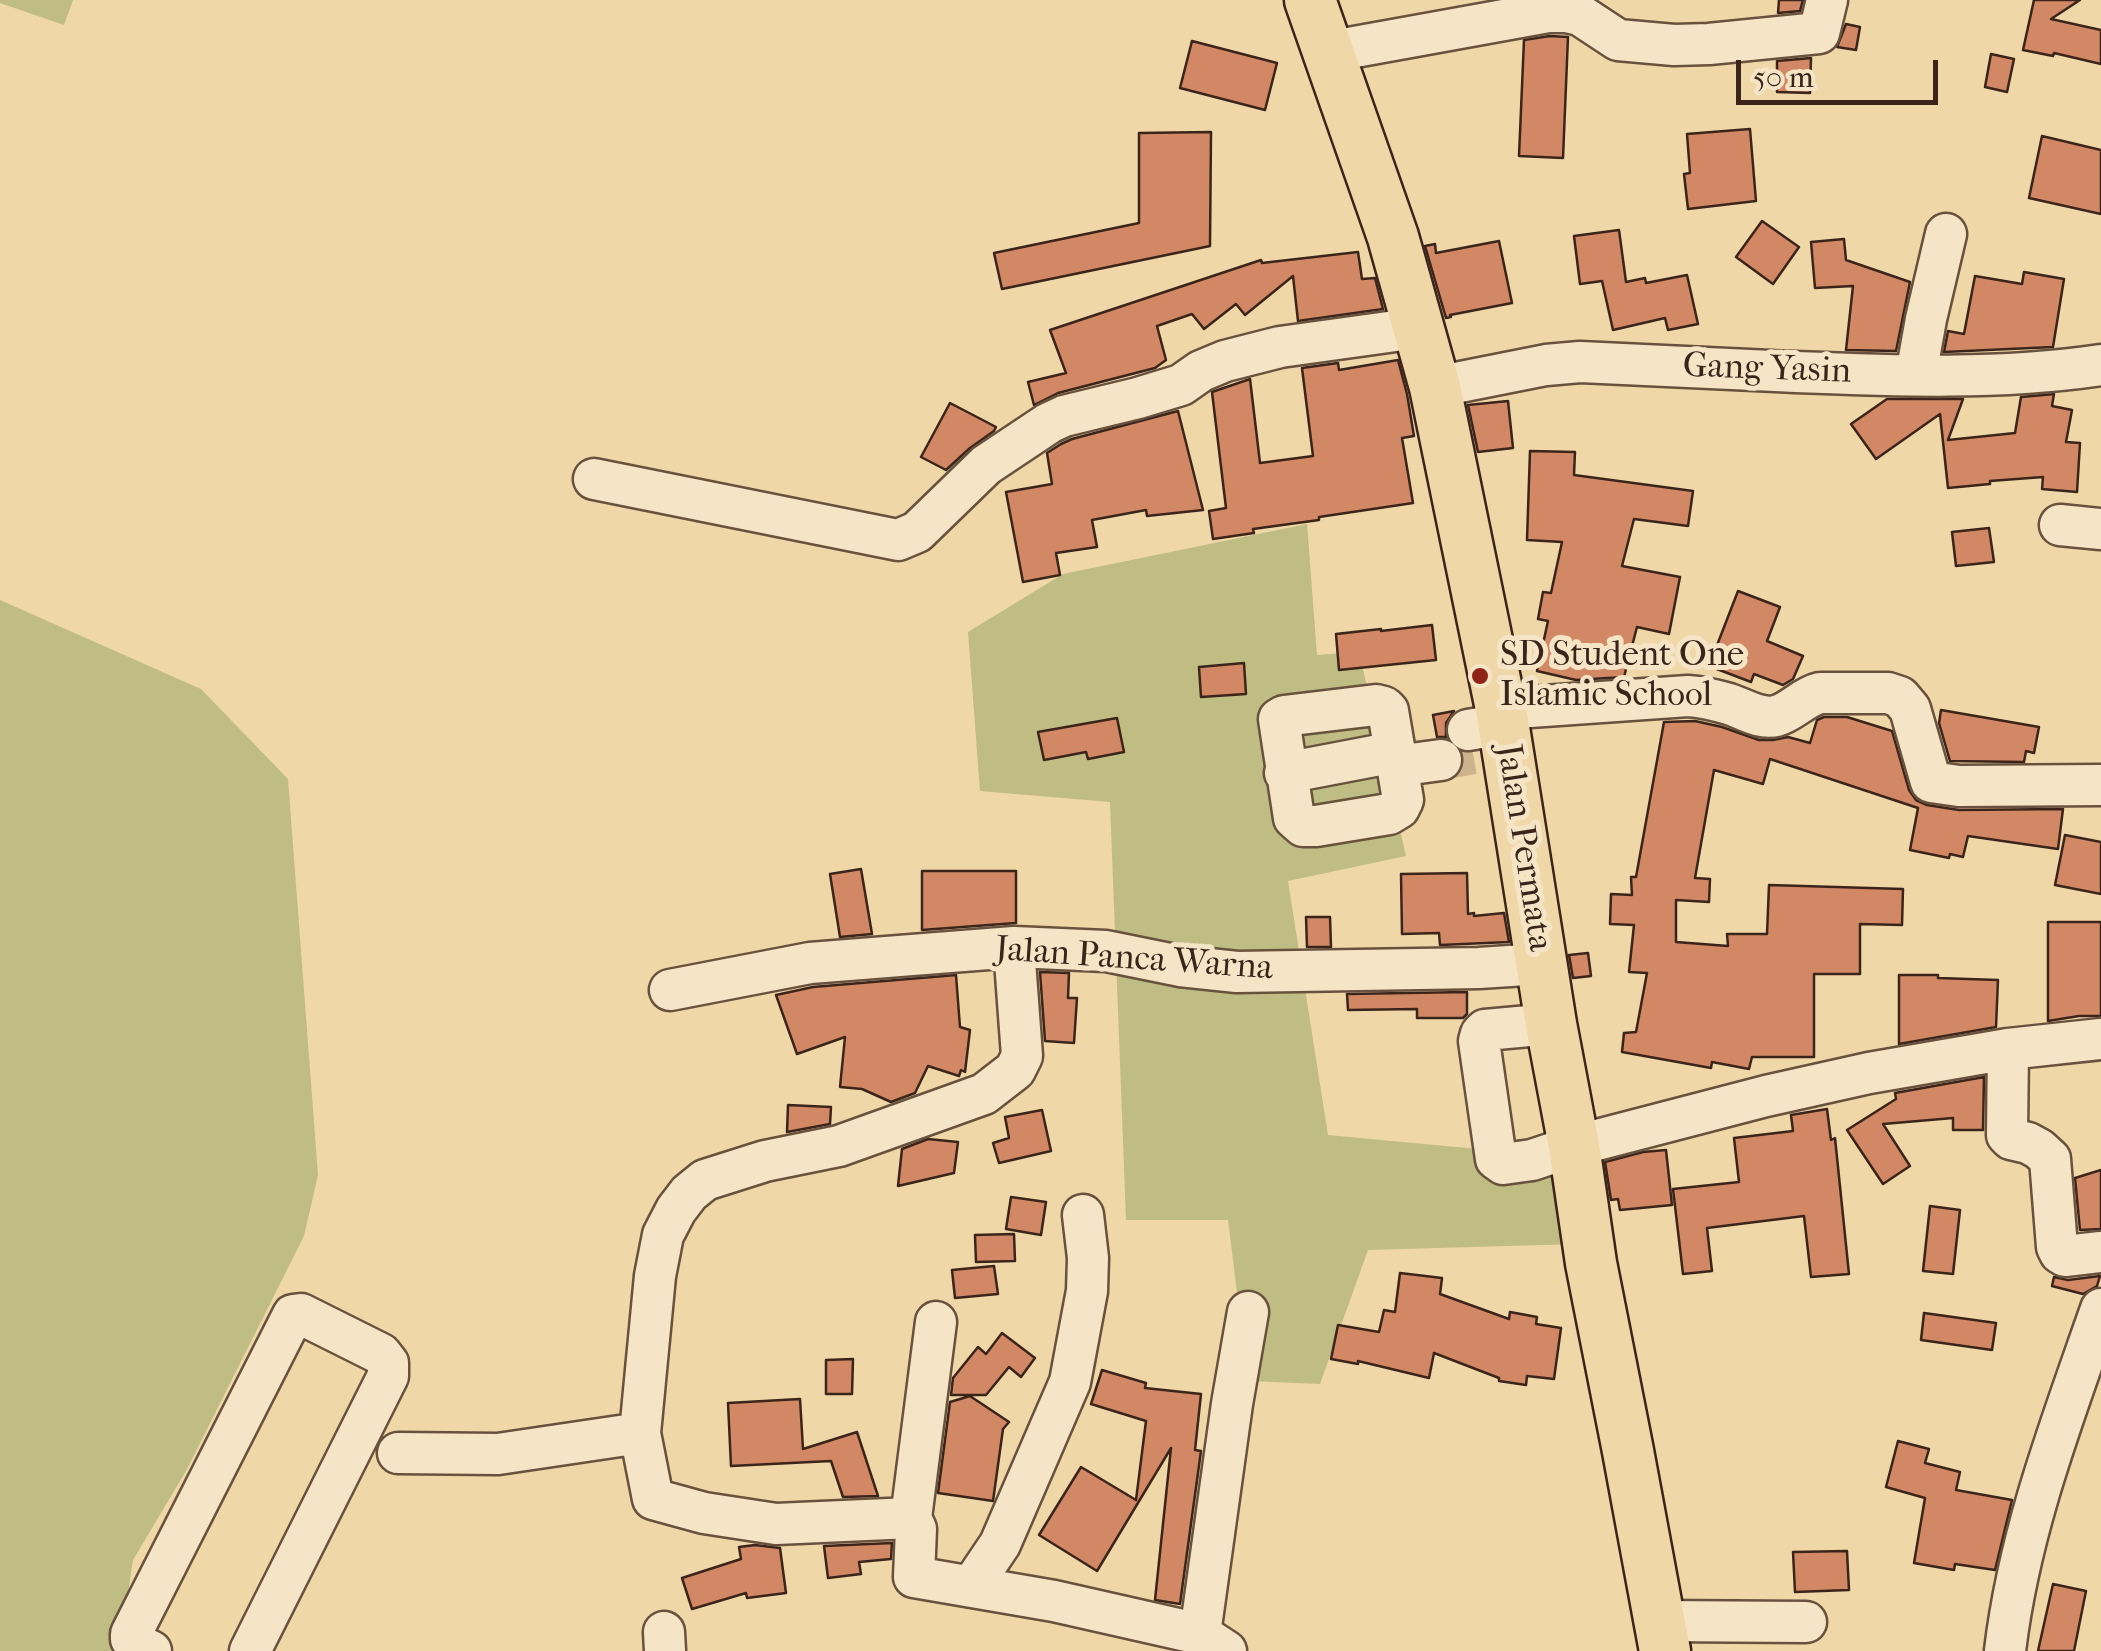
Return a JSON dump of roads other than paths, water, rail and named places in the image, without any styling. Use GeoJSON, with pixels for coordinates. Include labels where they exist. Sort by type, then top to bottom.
{"type":"FeatureCollection","features":[{"type":"Feature","properties":{"kind":"main road","name":"Jalan Permata"},"geometry":{"type":"LineString","coordinates":[[1310,0],[1393,237],[1435,388],[1476,737],[1541,964],[1591,1263],[1662,1636]]}},
{"type":"Feature","properties":{"kind":"street"},"geometry":{"type":"LineString","coordinates":[[1327,52],[1548,12],[1580,15],[1618,40],[1645,43],[1708,44],[1806,35],[1819,32],[1827,0]]}},
{"type":"Feature","properties":{"kind":"street"},"geometry":{"type":"LineString","coordinates":[[1916,375],[1946,234]]}},
{"type":"Feature","properties":{"kind":"street"},"geometry":{"type":"LineString","coordinates":[[594,479],[898,540],[917,532],[986,466],[1064,416],[1181,385],[1224,361],[1280,346],[1417,328]]}},
{"type":"Feature","properties":{"kind":"street","name":"Gang Yasin"},"geometry":{"type":"LineString","coordinates":[[1435,388],[1546,365],[1580,362],[1991,376],[2101,365]]}},
{"type":"Feature","properties":{"kind":"street"},"geometry":{"type":"LineString","coordinates":[[2060,525],[2101,529]]}},
{"type":"Feature","properties":{"kind":"street"},"geometry":{"type":"LineString","coordinates":[[1285,772],[1688,696],[1770,717],[1820,693],[1888,693],[1900,697],[1910,709],[1931,782],[1960,786],[2101,785]]}},
{"type":"Feature","properties":{"kind":"street"},"geometry":{"type":"LineString","coordinates":[[1384,707],[1395,753],[1403,800],[1398,808],[1390,814],[1304,826],[1294,818],[1279,719],[1384,707]]}},
{"type":"Feature","properties":{"kind":"street"},"geometry":{"type":"LineString","coordinates":[[911,1518],[776,1524],[680,1508],[653,1499],[640,1433],[662,1235],[682,1201],[705,1180],[765,1161],[839,1146],[984,1094],[1015,1070],[1022,1056],[1014,946]]}},
{"type":"Feature","properties":{"kind":"street","name":"Jalan Panca Warna"},"geometry":{"type":"LineString","coordinates":[[670,990],[810,963],[1014,946],[1106,951],[1180,966],[1236,972],[1541,964]]}},
{"type":"Feature","properties":{"kind":"street"},"geometry":{"type":"LineString","coordinates":[[1551,1024],[1485,1030],[1481,1034],[1496,1158],[1503,1164],[1532,1160],[1766,1096],[1868,1073],[2008,1049],[2101,1039]]}},
{"type":"Feature","properties":{"kind":"street"},"geometry":{"type":"LineString","coordinates":[[2008,1049],[2007,1135],[2039,1148],[2050,1159],[2057,1247],[2064,1256],[2101,1252]]}},
{"type":"Feature","properties":{"kind":"street"},"geometry":{"type":"LineString","coordinates":[[972,1587],[1000,1544],[1070,1382],[1086,1291],[1088,1258],[1083,1215]]}},
{"type":"Feature","properties":{"kind":"street"},"geometry":{"type":"LineString","coordinates":[[2004,1651],[2038,1489],[2101,1309]]}},
{"type":"Feature","properties":{"kind":"street"},"geometry":{"type":"LineString","coordinates":[[936,1322],[911,1518],[916,1529],[914,1577],[1054,1601],[1213,1642],[1232,1404],[1248,1312]]}},
{"type":"Feature","properties":{"kind":"street"},"geometry":{"type":"LineString","coordinates":[[151,1651],[134,1643],[131,1634],[293,1315],[301,1314],[381,1354],[388,1362],[388,1376],[250,1651]]}},
{"type":"Feature","properties":{"kind":"street"},"geometry":{"type":"LineString","coordinates":[[398,1453],[498,1454],[640,1433]]}},
{"type":"Feature","properties":{"kind":"street"},"geometry":{"type":"LineString","coordinates":[[1662,1636],[1806,1622]]}},
{"type":"Feature","properties":{"kind":"tunnel"},"geometry":{"type":"LineString","coordinates":[[1441,760],[1473,754]]}},
{"type":"Feature","properties":{"kind":"place","name":"SD Student One Islamic School"},"geometry":{"type":"Point","coordinates":[1480,676]}}]}
